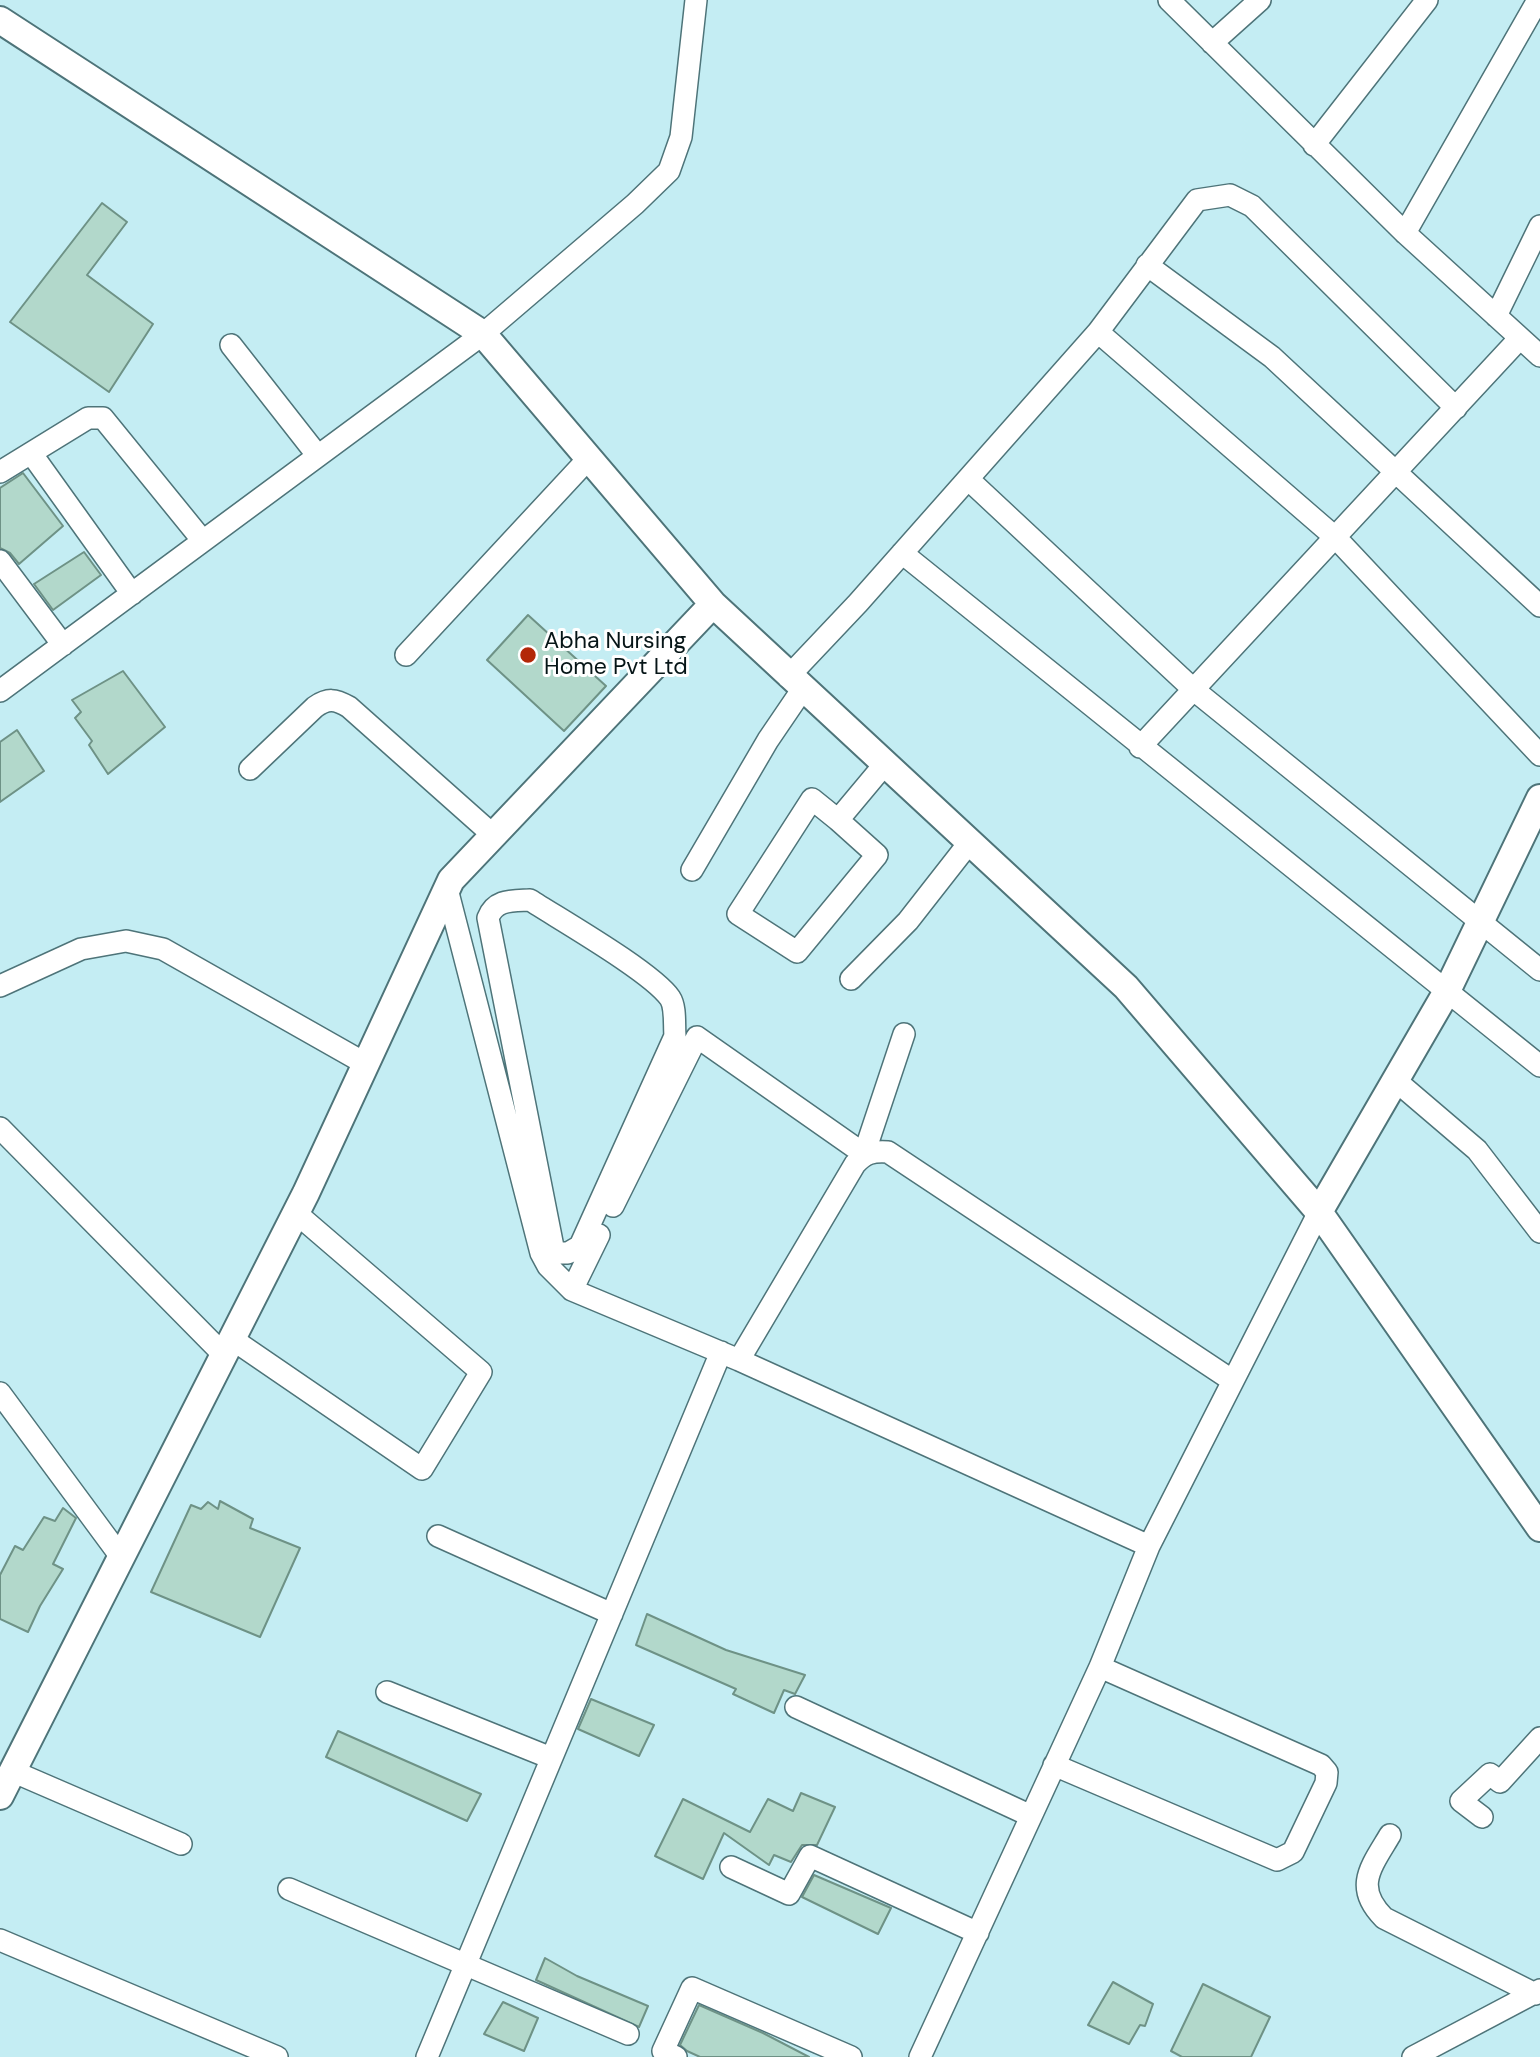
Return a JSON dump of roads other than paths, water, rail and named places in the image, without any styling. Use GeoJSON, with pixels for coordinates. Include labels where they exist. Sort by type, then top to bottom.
{"type":"FeatureCollection","features":[{"type":"Feature","properties":{"kind":"street"},"geometry":{"type":"LineString","coordinates":[[0,691],[483,334],[635,204],[668,171],[681,137],[696,0]]}},
{"type":"Feature","properties":{"kind":"street"},"geometry":{"type":"LineString","coordinates":[[1169,0],[1405,233],[1540,356]]}},
{"type":"Feature","properties":{"kind":"street"},"geometry":{"type":"LineString","coordinates":[[1212,44],[1260,0]]}},
{"type":"Feature","properties":{"kind":"street"},"geometry":{"type":"LineString","coordinates":[[1314,145],[1427,0]]}},
{"type":"Feature","properties":{"kind":"street"},"geometry":{"type":"LineString","coordinates":[[1405,233],[1538,0]]}},
{"type":"Feature","properties":{"kind":"street"},"geometry":{"type":"LineString","coordinates":[[0,20],[483,334],[713,604],[1126,988],[1320,1212],[1540,1528]]}},
{"type":"Feature","properties":{"kind":"street"},"geometry":{"type":"LineString","coordinates":[[692,870],[768,740],[795,683],[902,554],[1098,332],[1197,200],[1230,195],[1252,206],[1456,408]]}},
{"type":"Feature","properties":{"kind":"street"},"geometry":{"type":"LineString","coordinates":[[1496,316],[1540,226]]}},
{"type":"Feature","properties":{"kind":"street"},"geometry":{"type":"LineString","coordinates":[[1147,265],[1272,357],[1540,606]]}},
{"type":"Feature","properties":{"kind":"street"},"geometry":{"type":"LineString","coordinates":[[1098,332],[1336,538],[1540,755]]}},
{"type":"Feature","properties":{"kind":"street"},"geometry":{"type":"LineString","coordinates":[[1140,747],[1520,338]]}},
{"type":"Feature","properties":{"kind":"street"},"geometry":{"type":"LineString","coordinates":[[231,345],[318,456]]}},
{"type":"Feature","properties":{"kind":"street"},"geometry":{"type":"LineString","coordinates":[[0,472],[88,418],[103,418],[203,541]]}},
{"type":"Feature","properties":{"kind":"street"},"geometry":{"type":"LineString","coordinates":[[31,453],[132,594]]}},
{"type":"Feature","properties":{"kind":"street"},"geometry":{"type":"LineString","coordinates":[[406,655],[589,458]]}},
{"type":"Feature","properties":{"kind":"street"},"geometry":{"type":"LineString","coordinates":[[968,479],[1194,690],[1481,919],[1540,970]]}},
{"type":"Feature","properties":{"kind":"street"},"geometry":{"type":"LineString","coordinates":[[902,554],[1540,1066]]}},
{"type":"Feature","properties":{"kind":"street"},"geometry":{"type":"LineString","coordinates":[[0,561],[63,645]]}},
{"type":"Feature","properties":{"kind":"street"},"geometry":{"type":"LineString","coordinates":[[0,1796],[296,1213],[451,880],[713,604]]}},
{"type":"Feature","properties":{"kind":"street"},"geometry":{"type":"LineString","coordinates":[[250,769],[315,707],[326,699],[337,700],[349,707],[494,835]]}},
{"type":"Feature","properties":{"kind":"street"},"geometry":{"type":"LineString","coordinates":[[838,820],[884,765]]}},
{"type":"Feature","properties":{"kind":"street"},"geometry":{"type":"LineString","coordinates":[[920,2057],[1100,1667],[1149,1546],[1320,1212],[1446,993],[1540,798]]}},
{"type":"Feature","properties":{"kind":"street"},"geometry":{"type":"LineString","coordinates":[[812,799],[838,820],[877,855],[797,952],[738,914],[812,799]]}},
{"type":"Feature","properties":{"kind":"street"},"geometry":{"type":"LineString","coordinates":[[851,979],[908,921],[969,843]]}},
{"type":"Feature","properties":{"kind":"street"},"geometry":{"type":"LineString","coordinates":[[447,889],[541,1253],[548,1266],[572,1290],[730,1356],[1149,1546]]}},
{"type":"Feature","properties":{"kind":"street"},"geometry":{"type":"LineString","coordinates":[[530,900],[653,982],[671,1000],[674,1021],[675,1036],[580,1245],[568,1253],[558,1253],[553,1247],[521,1087],[488,918],[491,910],[502,901],[530,900]]}},
{"type":"Feature","properties":{"kind":"street"},"geometry":{"type":"LineString","coordinates":[[0,986],[81,949],[125,941],[163,949],[366,1064]]}},
{"type":"Feature","properties":{"kind":"street"},"geometry":{"type":"LineString","coordinates":[[427,2057],[612,1614],[730,1356],[864,1154],[904,1034]]}},
{"type":"Feature","properties":{"kind":"street"},"geometry":{"type":"LineString","coordinates":[[572,1290],[697,1037],[864,1154],[888,1152],[1233,1381]]}},
{"type":"Feature","properties":{"kind":"street"},"geometry":{"type":"LineString","coordinates":[[1395,1080],[1477,1150],[1540,1232]]}},
{"type":"Feature","properties":{"kind":"street"},"geometry":{"type":"LineString","coordinates":[[499,1089],[521,1087]]}},
{"type":"Feature","properties":{"kind":"street"},"geometry":{"type":"LineString","coordinates":[[0,1128],[228,1347],[422,1469],[481,1371],[296,1213]]}},
{"type":"Feature","properties":{"kind":"street"},"geometry":{"type":"LineString","coordinates":[[0,1393],[121,1557]]}},
{"type":"Feature","properties":{"kind":"street"},"geometry":{"type":"LineString","coordinates":[[438,1536],[612,1614]]}},
{"type":"Feature","properties":{"kind":"street"},"geometry":{"type":"LineString","coordinates":[[1054,1765],[1277,1860],[1293,1852],[1326,1783],[1327,1772],[1321,1765],[1100,1667]]}},
{"type":"Feature","properties":{"kind":"street"},"geometry":{"type":"LineString","coordinates":[[387,1692],[551,1758]]}},
{"type":"Feature","properties":{"kind":"street"},"geometry":{"type":"LineString","coordinates":[[796,1707],[1031,1816]]}},
{"type":"Feature","properties":{"kind":"street"},"geometry":{"type":"LineString","coordinates":[[1482,1817],[1461,1801],[1490,1774],[1500,1782],[1540,1738]]}},
{"type":"Feature","properties":{"kind":"street"},"geometry":{"type":"LineString","coordinates":[[12,1771],[181,1844]]}},
{"type":"Feature","properties":{"kind":"street"},"geometry":{"type":"LineString","coordinates":[[1390,1835],[1369,1872],[1366,1891],[1370,1904],[1384,1917],[1537,1992]]}},
{"type":"Feature","properties":{"kind":"street"},"geometry":{"type":"LineString","coordinates":[[731,1867],[789,1894],[810,1856],[978,1933]]}},
{"type":"Feature","properties":{"kind":"street"},"geometry":{"type":"LineString","coordinates":[[289,1889],[628,2034]]}},
{"type":"Feature","properties":{"kind":"street"},"geometry":{"type":"LineString","coordinates":[[0,1940],[277,2057]]}},
{"type":"Feature","properties":{"kind":"street"},"geometry":{"type":"LineString","coordinates":[[676,2057],[663,2050],[692,1988],[851,2057]]}},
{"type":"Feature","properties":{"kind":"street"},"geometry":{"type":"LineString","coordinates":[[1413,2057],[1537,1992]]}},
{"type":"Feature","properties":{"kind":"place","name":"Abha Nursing Home Pvt Ltd"},"geometry":{"type":"Point","coordinates":[528,655]}}]}
